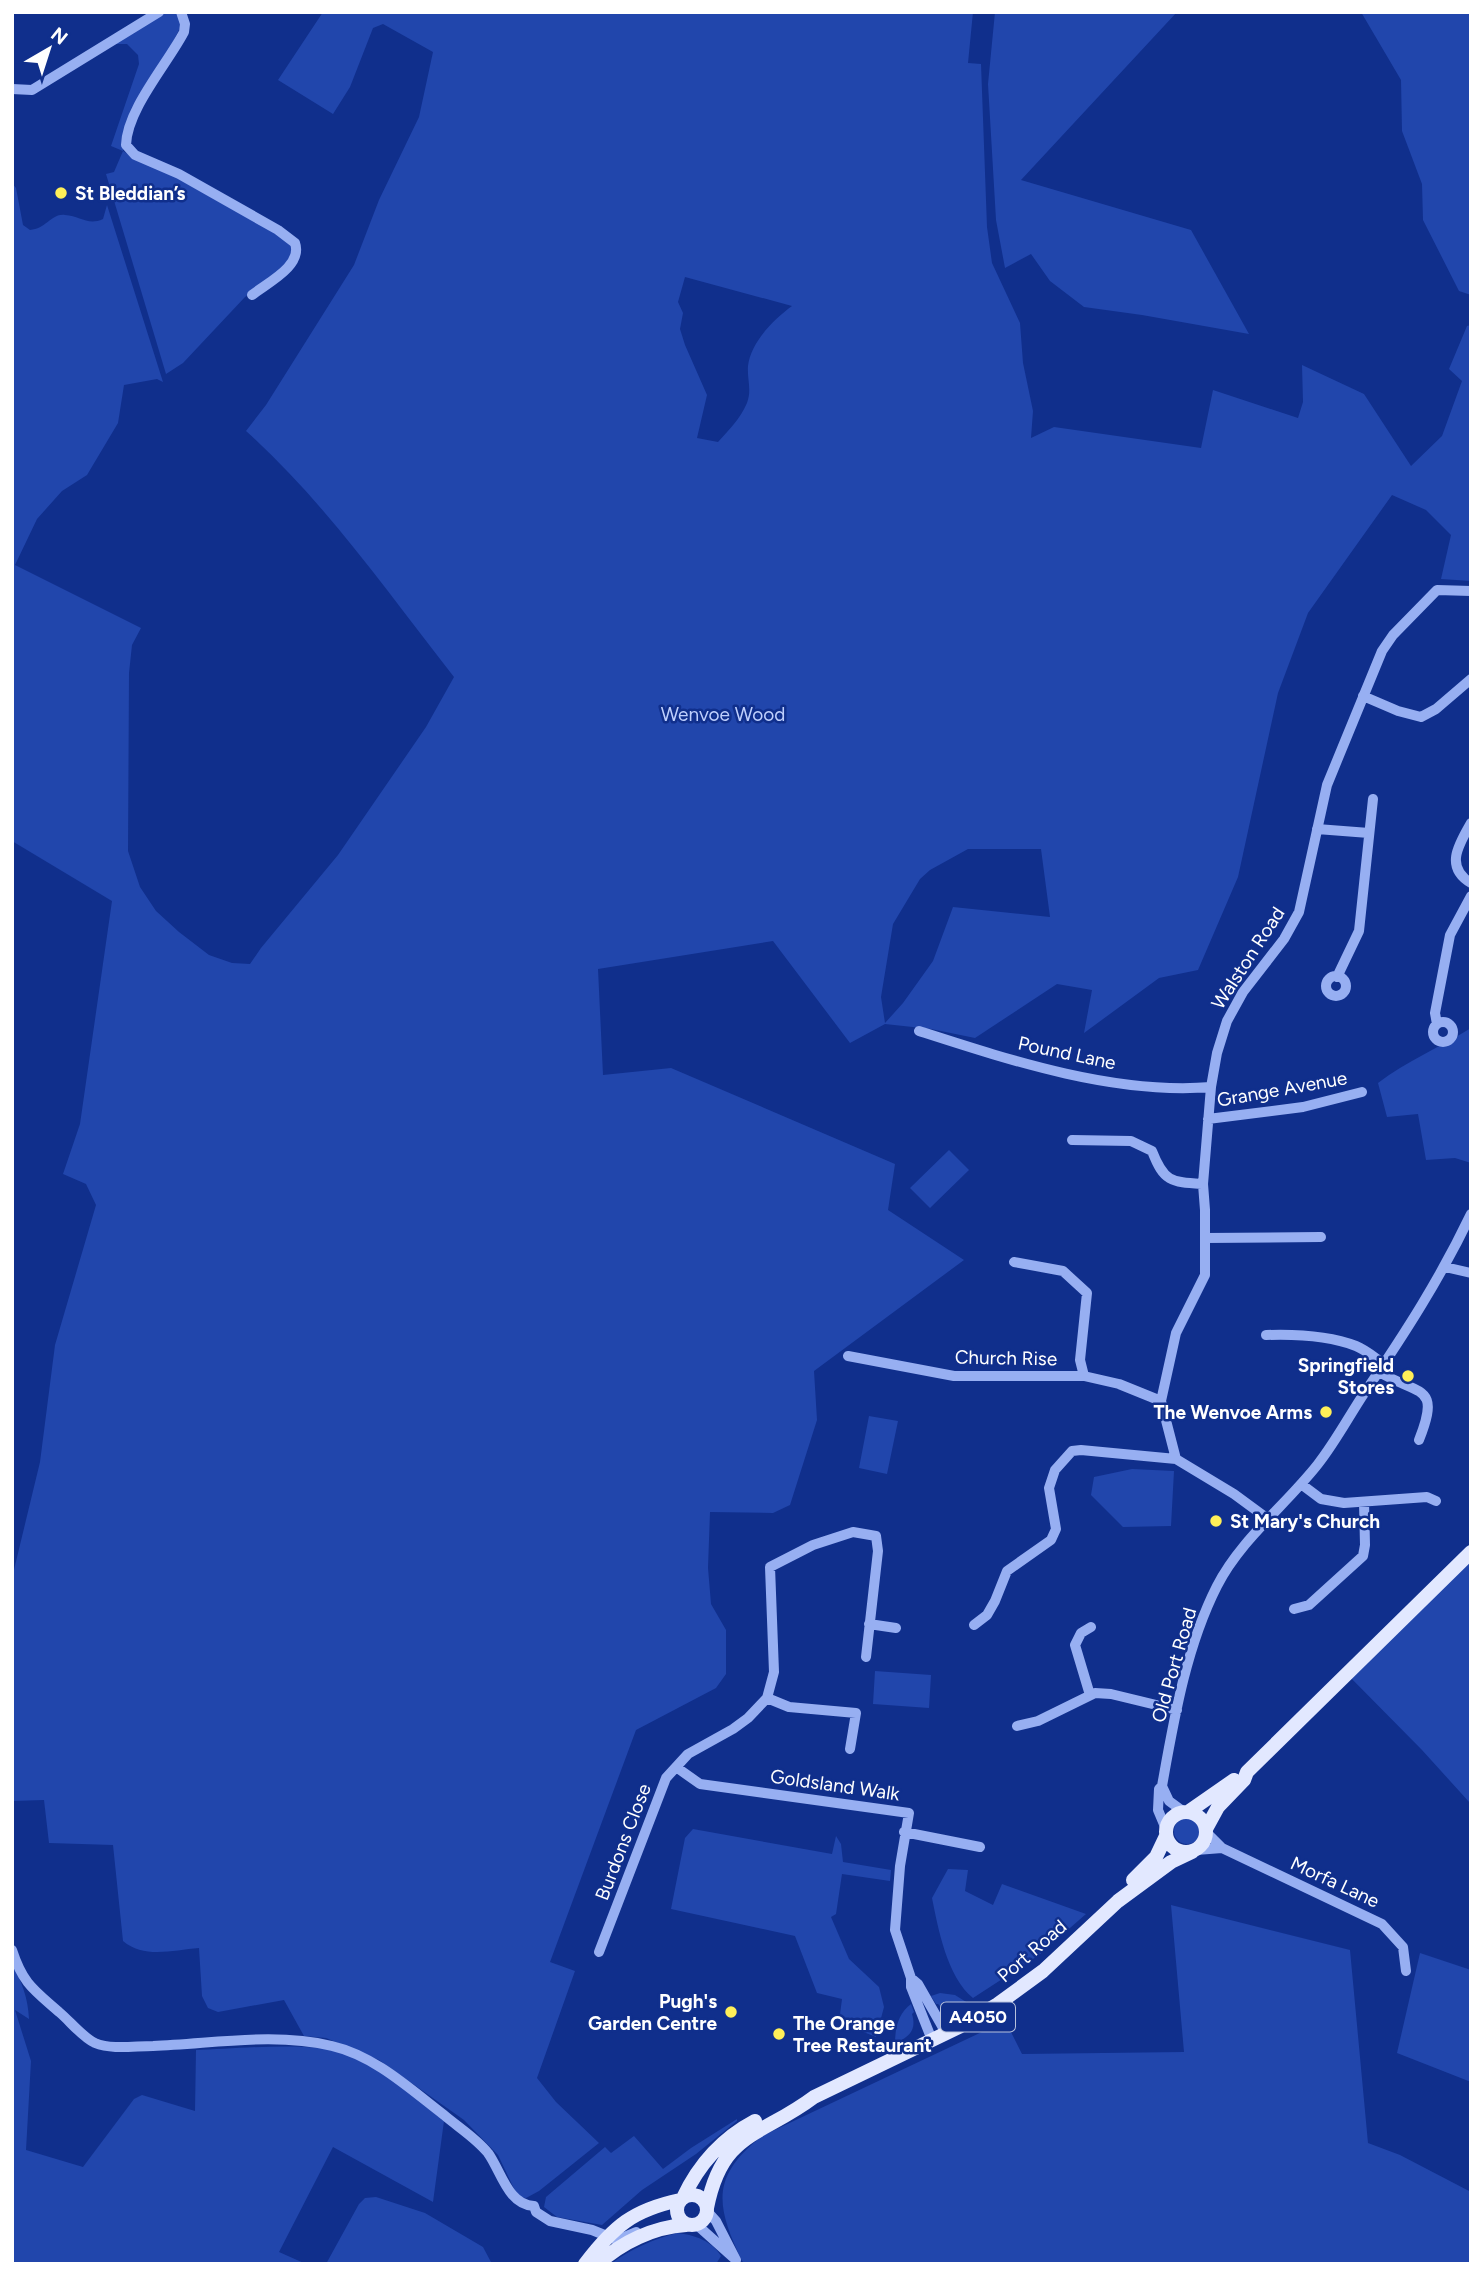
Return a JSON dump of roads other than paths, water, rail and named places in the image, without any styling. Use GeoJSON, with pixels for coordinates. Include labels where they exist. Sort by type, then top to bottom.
{"type":"FeatureCollection","features":[{"type":"Feature","properties":{"kind":"main road","name":"Port Road"},"geometry":{"type":"LineString","coordinates":[[1118,1901],[1124,1889],[1156,1857],[1172,1818],[1186,1812],[1247,1772],[1471,1552]]}},
{"type":"Feature","properties":{"kind":"main road","name":"Port Road"},"geometry":{"type":"LineString","coordinates":[[681,2199],[700,2166],[726,2139],[746,2126],[785,2106],[814,2097],[946,2033],[998,2004],[1043,1971],[1118,1901],[1171,1862],[1203,1844],[1218,1807],[1244,1780],[1247,1772]]}},
{"type":"Feature","properties":{"kind":"main road"},"geometry":{"type":"LineString","coordinates":[[1186,1812],[1201,1817],[1207,1831]]}},
{"type":"Feature","properties":{"kind":"main road"},"geometry":{"type":"LineString","coordinates":[[1166,1833],[1169,1843],[1178,1851],[1194,1851]]}},
{"type":"Feature","properties":{"kind":"main road","name":"Port Road"},"geometry":{"type":"LineString","coordinates":[[707,2209],[719,2168],[735,2146],[750,2134],[814,2097]]}},
{"type":"Feature","properties":{"kind":"main road"},"geometry":{"type":"LineString","coordinates":[[585,2264],[608,2236],[635,2214],[691,2195],[696,2195],[705,2203],[705,2218],[692,2225],[668,2227],[646,2234],[621,2247],[598,2264]]}},
{"type":"Feature","properties":{"kind":"main road"},"geometry":{"type":"LineString","coordinates":[[681,2199],[677,2205],[677,2215],[692,2225]]}},
{"type":"Feature","properties":{"kind":"street"},"geometry":{"type":"LineString","coordinates":[[12,89],[32,90],[159,12]]}},
{"type":"Feature","properties":{"kind":"street"},"geometry":{"type":"LineString","coordinates":[[181,12],[185,24],[184,32],[150,84],[129,127],[126,145],[135,155],[179,174],[278,230],[295,243],[296,257],[292,265],[252,295]]}},
{"type":"Feature","properties":{"kind":"street","name":"Walston Road"},"geometry":{"type":"LineString","coordinates":[[1176,1459],[1161,1401],[1176,1333],[1205,1275],[1203,1184],[1208,1119],[1217,1053],[1227,1021],[1243,992],[1284,939],[1299,912],[1328,785],[1386,644],[1437,590],[1471,591]]}},
{"type":"Feature","properties":{"kind":"street"},"geometry":{"type":"LineString","coordinates":[[1363,696],[1421,717],[1436,709],[1471,679]]}},
{"type":"Feature","properties":{"kind":"street"},"geometry":{"type":"LineString","coordinates":[[1337,977],[1359,931],[1373,799]]}},
{"type":"Feature","properties":{"kind":"street"},"geometry":{"type":"LineString","coordinates":[[1471,823],[1457,848],[1455,862],[1460,874],[1471,883]]}},
{"type":"Feature","properties":{"kind":"street"},"geometry":{"type":"LineString","coordinates":[[1317,829],[1369,833]]}},
{"type":"Feature","properties":{"kind":"street"},"geometry":{"type":"LineString","coordinates":[[1437,1024],[1435,1013],[1450,935],[1471,896]]}},
{"type":"Feature","properties":{"kind":"street","name":"Pound Lane"},"geometry":{"type":"LineString","coordinates":[[919,1031],[980,1051],[1073,1075],[1176,1090],[1211,1087]]}},
{"type":"Feature","properties":{"kind":"street","name":"Grange Avenue"},"geometry":{"type":"LineString","coordinates":[[1208,1119],[1303,1107],[1362,1092]]}},
{"type":"Feature","properties":{"kind":"street"},"geometry":{"type":"LineString","coordinates":[[1072,1140],[1131,1141],[1152,1151],[1160,1172],[1178,1182],[1203,1184]]}},
{"type":"Feature","properties":{"kind":"street","name":"Old Port Road"},"geometry":{"type":"LineString","coordinates":[[1166,1833],[1158,1810],[1159,1789],[1162,1786],[1177,1710],[1210,1601],[1228,1569],[1326,1453],[1445,1267],[1471,1214]]}},
{"type":"Feature","properties":{"kind":"street"},"geometry":{"type":"LineString","coordinates":[[1205,1238],[1321,1237]]}},
{"type":"Feature","properties":{"kind":"street"},"geometry":{"type":"LineString","coordinates":[[1014,1262],[1063,1271],[1087,1293],[1080,1360],[1084,1376]]}},
{"type":"Feature","properties":{"kind":"street"},"geometry":{"type":"LineString","coordinates":[[1445,1267],[1471,1273]]}},
{"type":"Feature","properties":{"kind":"street"},"geometry":{"type":"LineString","coordinates":[[1266,1335],[1290,1334],[1334,1339],[1358,1347],[1399,1384],[1423,1394],[1429,1401],[1429,1414],[1419,1440]]}},
{"type":"Feature","properties":{"kind":"street","name":"Church Rise"},"geometry":{"type":"LineString","coordinates":[[848,1356],[954,1376],[1084,1376],[1119,1384],[1161,1401]]}},
{"type":"Feature","properties":{"kind":"street"},"geometry":{"type":"LineString","coordinates":[[974,1625],[987,1615],[1007,1571],[1051,1539],[1056,1529],[1049,1488],[1055,1470],[1072,1451],[1176,1459],[1234,1494],[1268,1519]]}},
{"type":"Feature","properties":{"kind":"street"},"geometry":{"type":"LineString","coordinates":[[1301,1485],[1321,1499],[1344,1503],[1427,1497],[1436,1501]]}},
{"type":"Feature","properties":{"kind":"street"},"geometry":{"type":"LineString","coordinates":[[1294,1609],[1308,1605],[1363,1556],[1364,1502]]}},
{"type":"Feature","properties":{"kind":"street"},"geometry":{"type":"LineString","coordinates":[[850,1749],[856,1713],[789,1707],[766,1698],[774,1672],[770,1567],[813,1545],[853,1532],[876,1536],[877,1551],[866,1657]]}},
{"type":"Feature","properties":{"kind":"street"},"geometry":{"type":"LineString","coordinates":[[869,1625],[896,1628]]}},
{"type":"Feature","properties":{"kind":"street"},"geometry":{"type":"LineString","coordinates":[[1090,1695],[1075,1645],[1081,1633],[1091,1627]]}},
{"type":"Feature","properties":{"kind":"street"},"geometry":{"type":"LineString","coordinates":[[1017,1727],[1038,1721],[1090,1695],[1111,1695],[1177,1710]]}},
{"type":"Feature","properties":{"kind":"street","name":"Burdons Close"},"geometry":{"type":"LineString","coordinates":[[599,1952],[666,1778],[688,1754],[733,1730],[766,1698]]}},
{"type":"Feature","properties":{"kind":"street","name":"Goldsland Walk"},"geometry":{"type":"LineString","coordinates":[[676,1767],[701,1784],[909,1812],[904,1832],[895,1930],[911,1978],[911,1987],[932,2040]]}},
{"type":"Feature","properties":{"kind":"street"},"geometry":{"type":"LineString","coordinates":[[1162,1786],[1169,1801],[1186,1812]]}},
{"type":"Feature","properties":{"kind":"street","name":"Morfa Lane"},"geometry":{"type":"LineString","coordinates":[[1207,1831],[1222,1848],[1382,1924],[1404,1947],[1406,1971]]}},
{"type":"Feature","properties":{"kind":"street"},"geometry":{"type":"LineString","coordinates":[[904,1832],[980,1847]]}},
{"type":"Feature","properties":{"kind":"street","name":"Morfa Lane"},"geometry":{"type":"LineString","coordinates":[[1194,1851],[1222,1848]]}},
{"type":"Feature","properties":{"kind":"street"},"geometry":{"type":"LineString","coordinates":[[12,1950],[18,1968],[31,1989],[93,2042],[109,2047],[265,2039],[300,2040],[354,2053],[378,2065],[470,2136],[488,2152],[515,2199],[526,2206],[534,2206],[536,2212],[550,2221],[592,2230],[617,2240],[636,2232],[646,2234]]}},
{"type":"Feature","properties":{"kind":"street","name":"Goldsland Walk"},"geometry":{"type":"LineString","coordinates":[[911,1978],[918,1984],[946,2033]]}},
{"type":"Feature","properties":{"kind":"street"},"geometry":{"type":"LineString","coordinates":[[707,2209],[738,2262]]}},
{"type":"Feature","properties":{"kind":"street"},"geometry":{"type":"LineString","coordinates":[[692,2225],[738,2262]]}},
{"type":"Feature","properties":{"kind":"place","name":"St Bleddian’s"},"geometry":{"type":"Point","coordinates":[61,193]}},
{"type":"Feature","properties":{"kind":"place","name":"Springfield Stores"},"geometry":{"type":"Point","coordinates":[1408,1376]}},
{"type":"Feature","properties":{"kind":"place","name":"The Wenvoe Arms"},"geometry":{"type":"Point","coordinates":[1326,1412]}},
{"type":"Feature","properties":{"kind":"place","name":"St Mary's Church"},"geometry":{"type":"Point","coordinates":[1216,1521]}},
{"type":"Feature","properties":{"kind":"place","name":"Pugh's Garden Centre"},"geometry":{"type":"Point","coordinates":[731,2012]}},
{"type":"Feature","properties":{"kind":"place","name":"The Orange Tree Restaurant"},"geometry":{"type":"Point","coordinates":[779,2034]}},
{"type":"Feature","properties":{"kind":"park label","name":"Wenvoe Wood"},"geometry":{"type":"Point","coordinates":[723,714]}}]}
